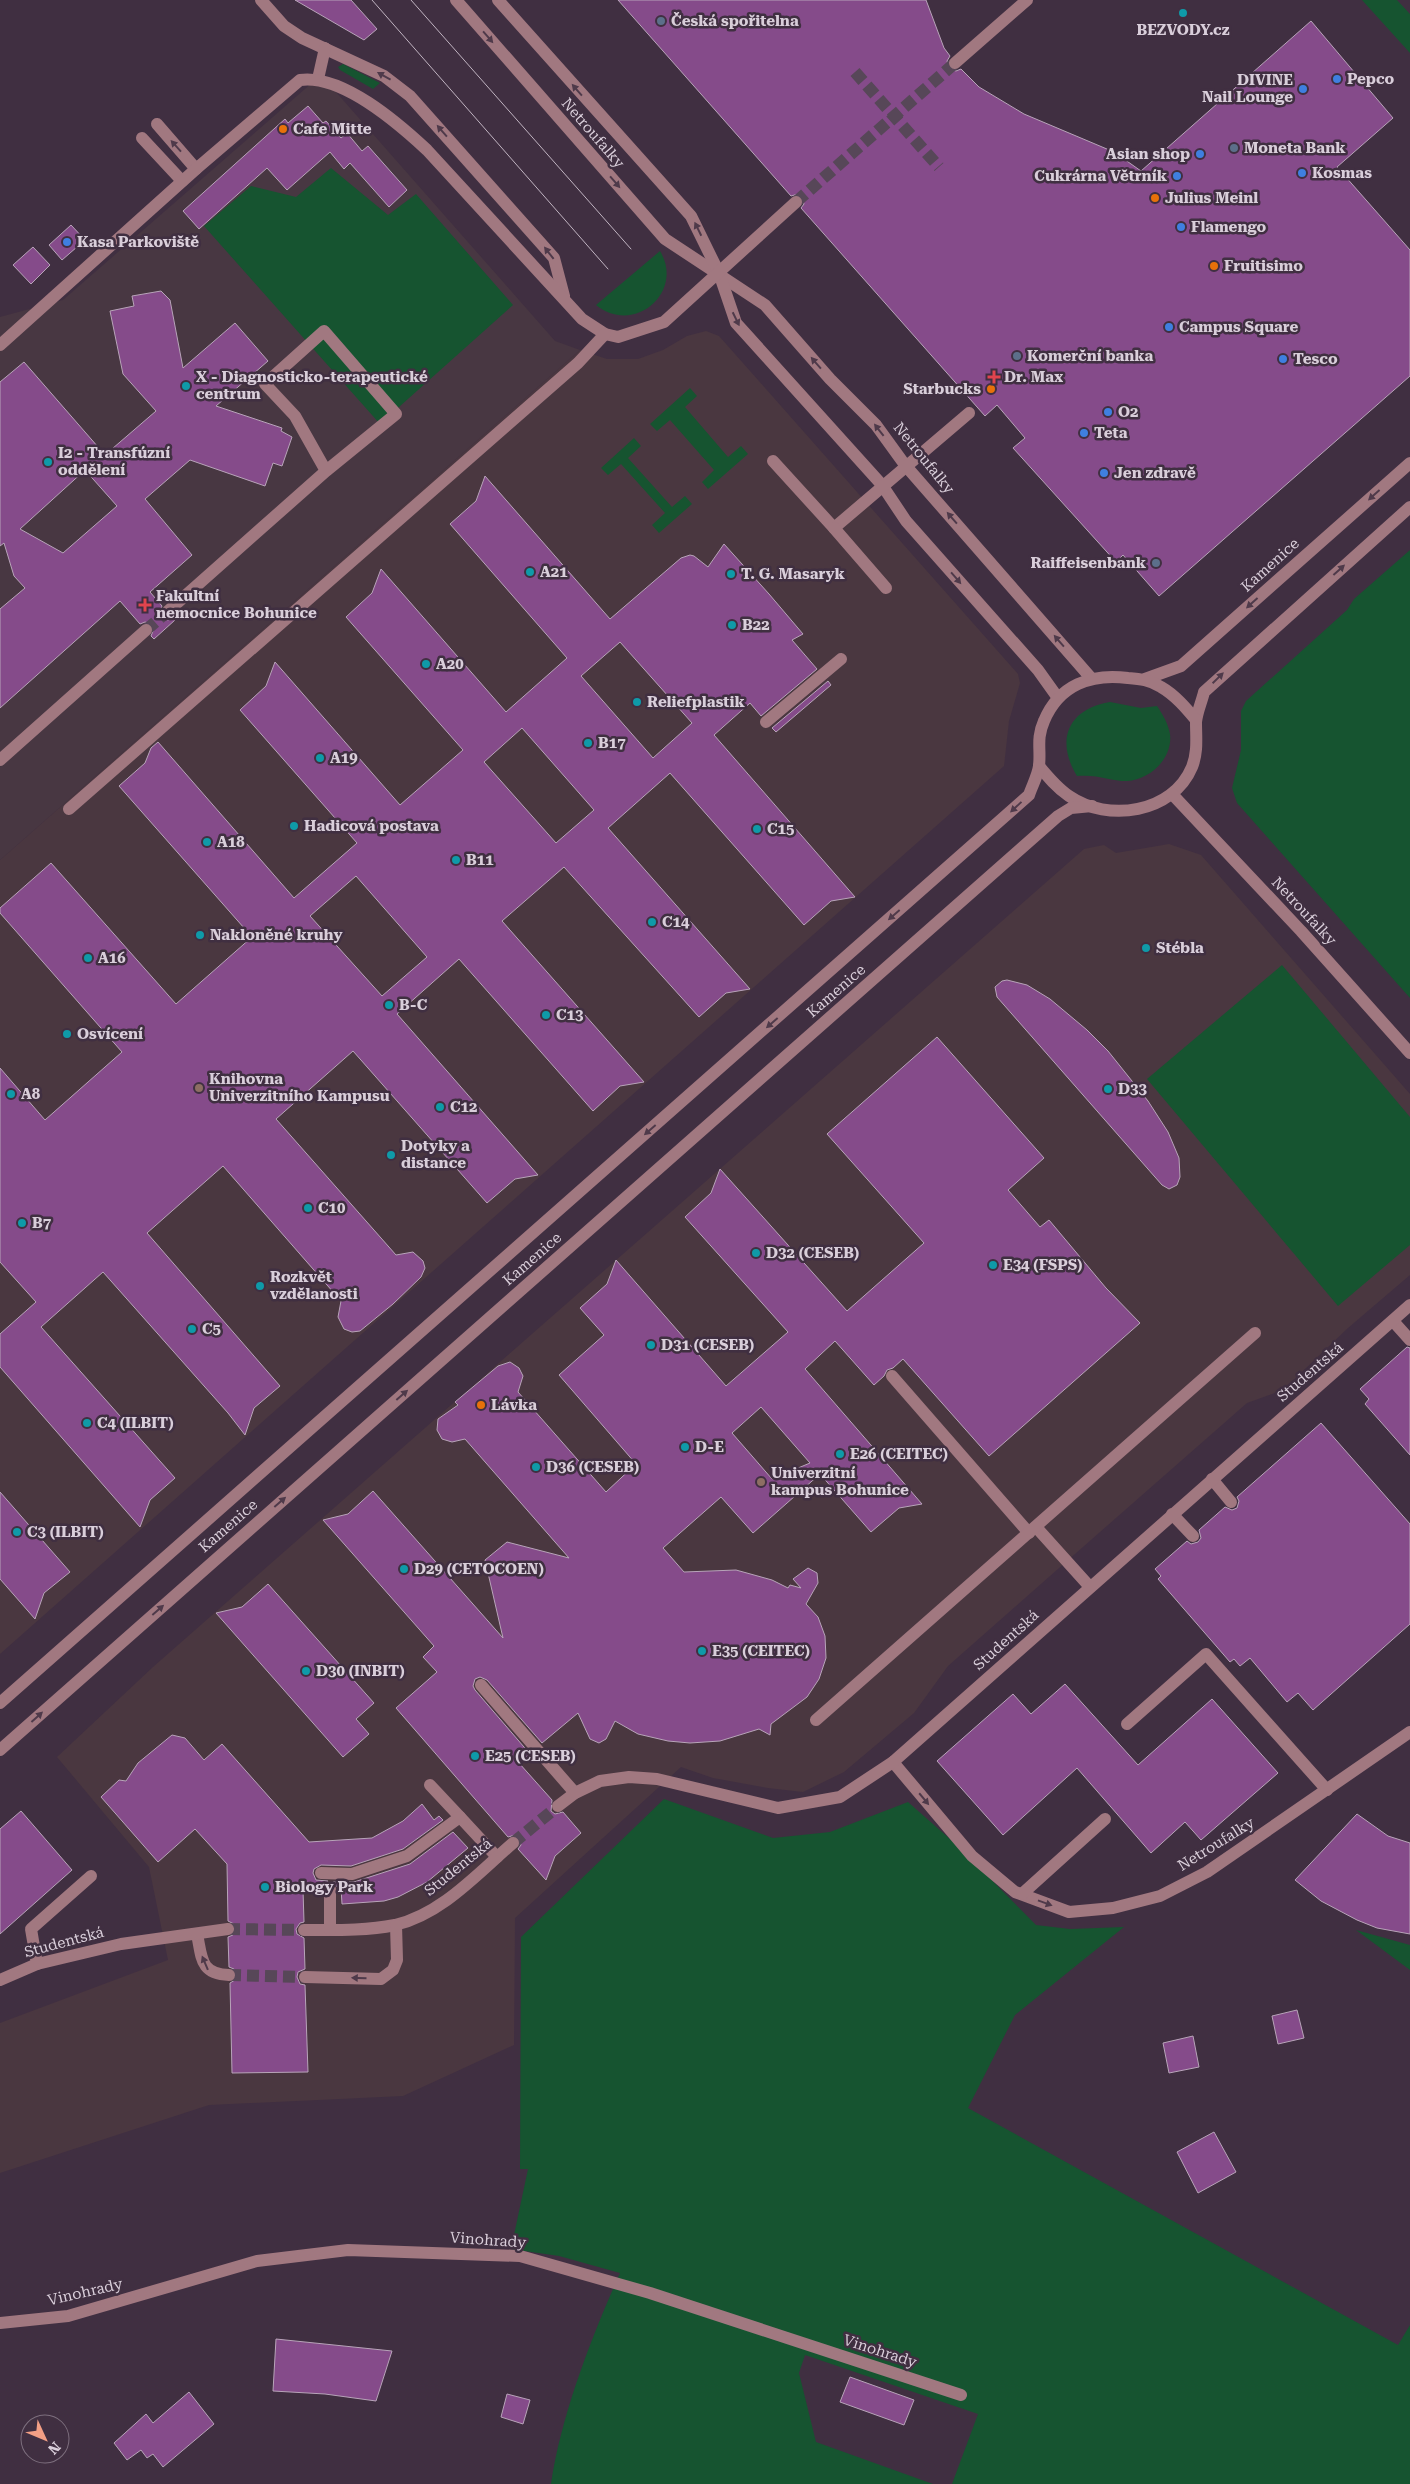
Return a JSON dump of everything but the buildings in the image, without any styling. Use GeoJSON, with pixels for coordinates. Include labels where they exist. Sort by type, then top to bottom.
{"type":"FeatureCollection","features":[{"type":"Feature","properties":{"kind":"street"},"geometry":{"type":"LineString","coordinates":[[261,0],[284,26],[302,38],[384,76],[410,96],[554,258],[565,299]]}},
{"type":"Feature","properties":{"kind":"street","name":"Netroufalky"},"geometry":{"type":"LineString","coordinates":[[456,0],[664,239],[719,273],[765,305],[830,379],[876,425],[905,465],[1091,678]]}},
{"type":"Feature","properties":{"kind":"street","name":"Netroufalky"},"geometry":{"type":"LineString","coordinates":[[498,0],[691,216],[719,273],[736,323],[882,485],[906,521],[1038,670],[1058,698]]}},
{"type":"Feature","properties":{"kind":"street"},"geometry":{"type":"LineString","coordinates":[[955,63],[1026,0]]}},
{"type":"Feature","properties":{"kind":"street"},"geometry":{"type":"LineString","coordinates":[[318,79],[325,48]]}},
{"type":"Feature","properties":{"kind":"street"},"geometry":{"type":"LineString","coordinates":[[0,345],[196,168],[300,80],[318,79],[340,88],[401,126],[428,150],[582,319],[605,334],[618,337],[664,322],[796,202]]}},
{"type":"Feature","properties":{"kind":"street"},"geometry":{"type":"LineString","coordinates":[[156,124],[196,168]]}},
{"type":"Feature","properties":{"kind":"street"},"geometry":{"type":"LineString","coordinates":[[142,138],[182,181]]}},
{"type":"Feature","properties":{"kind":"street"},"geometry":{"type":"LineString","coordinates":[[167,612],[326,471],[396,414],[324,331],[265,384],[295,416],[326,471]]}},
{"type":"Feature","properties":{"kind":"street"},"geometry":{"type":"LineString","coordinates":[[70,809],[578,363],[605,334]]}},
{"type":"Feature","properties":{"kind":"street"},"geometry":{"type":"LineString","coordinates":[[834,528],[905,465],[969,413]]}},
{"type":"Feature","properties":{"kind":"street"},"geometry":{"type":"LineString","coordinates":[[773,461],[886,588]]}},
{"type":"Feature","properties":{"kind":"street","name":"Kamenice"},"geometry":{"type":"LineString","coordinates":[[1145,679],[1180,666],[1410,463]]}},
{"type":"Feature","properties":{"kind":"street","name":"Kamenice"},"geometry":{"type":"LineString","coordinates":[[1039,766],[1054,784],[1071,797],[1092,806],[1112,810],[1142,810],[1157,804],[1172,794],[1184,781],[1192,767],[1197,745],[1196,720],[1204,692],[1410,507]]}},
{"type":"Feature","properties":{"kind":"street"},"geometry":{"type":"LineString","coordinates":[[0,760],[146,630]]}},
{"type":"Feature","properties":{"kind":"street"},"geometry":{"type":"LineString","coordinates":[[766,722],[840,659]]}},
{"type":"Feature","properties":{"kind":"street","name":"Kamenice"},"geometry":{"type":"LineString","coordinates":[[0,1703],[1009,814],[1029,795],[1039,766],[1038,743],[1040,731],[1050,709],[1058,698],[1091,678],[1109,676],[1145,679],[1173,694],[1196,720]]}},
{"type":"Feature","properties":{"kind":"street","name":"Netroufalky"},"geometry":{"type":"LineString","coordinates":[[1172,794],[1302,931],[1410,1053]]}},
{"type":"Feature","properties":{"kind":"street","name":"Kamenice"},"geometry":{"type":"LineString","coordinates":[[0,1750],[1058,816],[1070,808],[1092,806]]}},
{"type":"Feature","properties":{"kind":"street","name":"Studentská"},"geometry":{"type":"LineString","coordinates":[[558,1806],[575,1793],[600,1781],[629,1777],[657,1779],[778,1808],[840,1797],[893,1762],[1410,1305]]}},
{"type":"Feature","properties":{"kind":"street"},"geometry":{"type":"LineString","coordinates":[[1393,1321],[1410,1340]]}},
{"type":"Feature","properties":{"kind":"street"},"geometry":{"type":"LineString","coordinates":[[816,1720],[1256,1333]]}},
{"type":"Feature","properties":{"kind":"street"},"geometry":{"type":"LineString","coordinates":[[892,1376],[1032,1530],[1090,1587]]}},
{"type":"Feature","properties":{"kind":"street"},"geometry":{"type":"LineString","coordinates":[[1212,1479],[1231,1502]]}},
{"type":"Feature","properties":{"kind":"street"},"geometry":{"type":"LineString","coordinates":[[1172,1514],[1192,1536]]}},
{"type":"Feature","properties":{"kind":"street"},"geometry":{"type":"LineString","coordinates":[[1127,1724],[1206,1654],[1326,1790]]}},
{"type":"Feature","properties":{"kind":"street"},"geometry":{"type":"LineString","coordinates":[[481,1684],[575,1793]]}},
{"type":"Feature","properties":{"kind":"street","name":"Netroufalky"},"geometry":{"type":"LineString","coordinates":[[893,1762],[972,1856],[1015,1892],[1069,1912],[1113,1908],[1160,1896],[1207,1872],[1410,1732]]}},
{"type":"Feature","properties":{"kind":"street"},"geometry":{"type":"LineString","coordinates":[[430,1785],[497,1857]]}},
{"type":"Feature","properties":{"kind":"street"},"geometry":{"type":"LineString","coordinates":[[321,1873],[352,1874],[407,1856],[460,1817]]}},
{"type":"Feature","properties":{"kind":"street"},"geometry":{"type":"LineString","coordinates":[[1022,1894],[1105,1818]]}},
{"type":"Feature","properties":{"kind":"street","name":"Studentská"},"geometry":{"type":"LineString","coordinates":[[304,1930],[354,1930],[396,1925],[432,1910],[513,1843]]}},
{"type":"Feature","properties":{"kind":"street"},"geometry":{"type":"LineString","coordinates":[[37,1964],[31,1929],[90,1876]]}},
{"type":"Feature","properties":{"kind":"street"},"geometry":{"type":"LineString","coordinates":[[330,1888],[330,1930]]}},
{"type":"Feature","properties":{"kind":"street"},"geometry":{"type":"LineString","coordinates":[[305,1977],[381,1979],[393,1970],[397,1960],[396,1925]]}},
{"type":"Feature","properties":{"kind":"street","name":"Studentská"},"geometry":{"type":"LineString","coordinates":[[0,1980],[37,1964],[121,1944],[228,1929]]}},
{"type":"Feature","properties":{"kind":"street"},"geometry":{"type":"LineString","coordinates":[[197,1934],[203,1963],[208,1971],[216,1975],[229,1976]]}},
{"type":"Feature","properties":{"kind":"street","name":"Vinohrady"},"geometry":{"type":"LineString","coordinates":[[0,2323],[68,2316],[257,2261],[348,2250],[520,2256],[650,2293],[961,2395]]}},
{"type":"Feature","properties":{"kind":"shaded area","name":"Fakultní nemocnice Bohunice"},"geometry":{"type":"Polygon","coordinates":[[[321,75],[555,341],[580,350],[0,860],[0,317],[63,300],[321,75]]]}},
{"type":"Feature","properties":{"kind":"shaded area"},"geometry":{"type":"Polygon","coordinates":[[[706,331],[719,336],[1018,674],[1020,683],[1009,721],[1004,766],[0,1654],[0,860],[580,350],[607,359],[638,359],[663,350],[687,336],[706,331]]]}},
{"type":"Feature","properties":{"kind":"shaded area","name":"Univerzitní kampus Bohunice"},"geometry":{"type":"Polygon","coordinates":[[[1169,844],[1201,855],[1410,1094],[1410,1275],[1348,1328],[1283,1390],[1247,1403],[1067,1561],[948,1666],[914,1713],[844,1772],[803,1792],[713,1778],[681,1767],[515,1918],[514,2045],[403,2096],[209,2105],[0,2173],[0,2023],[168,1960],[149,1867],[57,1757],[153,1667],[1084,849],[1104,845],[1116,853],[1169,844]]]}},
{"type":"Feature","properties":{"kind":"green space"},"geometry":{"type":"Polygon","coordinates":[[[1362,0],[1397,0],[1410,14],[1410,53],[1362,0]]]}},
{"type":"Feature","properties":{"kind":"green space"},"geometry":{"type":"Polygon","coordinates":[[[343,64],[380,83],[373,89],[340,70],[338,67],[343,64]]]}},
{"type":"Feature","properties":{"kind":"green space"},"geometry":{"type":"Polygon","coordinates":[[[331,168],[388,215],[416,194],[513,305],[380,424],[204,226],[251,186],[296,197],[331,168]]]}},
{"type":"Feature","properties":{"kind":"green space"},"geometry":{"type":"Polygon","coordinates":[[[660,251],[666,266],[666,281],[661,294],[652,305],[640,312],[626,315],[611,313],[596,305],[660,251]]]}},
{"type":"Feature","properties":{"kind":"green space"},"geometry":{"type":"Polygon","coordinates":[[[690,388],[697,396],[685,407],[728,457],[741,446],[748,454],[708,489],[702,482],[714,470],[670,420],[657,431],[650,424],[690,388]]]}},
{"type":"Feature","properties":{"kind":"green space"},"geometry":{"type":"Polygon","coordinates":[[[634,438],[641,446],[628,458],[672,507],[685,496],[692,504],[659,533],[652,525],[665,513],[621,464],[608,475],[601,468],[634,438]]]}},
{"type":"Feature","properties":{"kind":"green space"},"geometry":{"type":"Polygon","coordinates":[[[1410,550],[1410,998],[1237,803],[1232,788],[1241,750],[1241,711],[1246,701],[1347,610],[1354,599],[1410,550]]]}},
{"type":"Feature","properties":{"kind":"green space"},"geometry":{"type":"Polygon","coordinates":[[[1110,702],[1141,708],[1157,706],[1167,723],[1170,734],[1168,751],[1158,766],[1144,777],[1127,781],[1077,776],[1070,763],[1067,739],[1075,719],[1084,711],[1110,702]]]}},
{"type":"Feature","properties":{"kind":"green space"},"geometry":{"type":"Polygon","coordinates":[[[1282,965],[1410,1117],[1410,1245],[1338,1306],[1147,1079],[1282,965]]]}},
{"type":"Feature","properties":{"kind":"green space"},"geometry":{"type":"Polygon","coordinates":[[[664,1799],[773,1838],[830,1832],[908,1802],[959,1847],[1036,1925],[1070,1929],[1124,1927],[1015,2015],[968,2108],[1398,2345],[1410,2325],[1410,2484],[952,2484],[978,2414],[805,2355],[799,2373],[816,2442],[933,2484],[551,2484],[562,2431],[579,2376],[620,2273],[559,2256],[511,2249],[528,2169],[520,2169],[521,1937],[664,1799]]]}},
{"type":"Feature","properties":{"kind":"green space"},"geometry":{"type":"Polygon","coordinates":[[[1356,1930],[1410,1945],[1410,1970],[1356,1930]]]}},
{"type":"Feature","properties":{"kind":"tunnel"},"geometry":{"type":"LineString","coordinates":[[796,202],[955,63]]}},
{"type":"Feature","properties":{"kind":"tunnel"},"geometry":{"type":"LineString","coordinates":[[855,72],[939,167]]}},
{"type":"Feature","properties":{"kind":"tunnel"},"geometry":{"type":"LineString","coordinates":[[146,630],[167,612]]}},
{"type":"Feature","properties":{"kind":"tunnel"},"geometry":{"type":"LineString","coordinates":[[513,1843],[558,1806]]}},
{"type":"Feature","properties":{"kind":"tunnel"},"geometry":{"type":"LineString","coordinates":[[228,1929],[304,1930]]}},
{"type":"Feature","properties":{"kind":"tunnel"},"geometry":{"type":"LineString","coordinates":[[229,1975],[305,1977]]}},
{"type":"Feature","properties":{"kind":"tram line"},"geometry":{"type":"LineString","coordinates":[[372,0],[608,269]]}},
{"type":"Feature","properties":{"kind":"tram line"},"geometry":{"type":"LineString","coordinates":[[411,0],[631,249]]}},
{"type":"Feature","properties":{"kind":"place","name":"BEZVODY.cz"},"geometry":{"type":"Point","coordinates":[1183,13]}},
{"type":"Feature","properties":{"kind":"place","name":"Česká spořitelna"},"geometry":{"type":"Point","coordinates":[661,21]}},
{"type":"Feature","properties":{"kind":"place","name":"Pepco"},"geometry":{"type":"Point","coordinates":[1337,79]}},
{"type":"Feature","properties":{"kind":"place","name":"DIVINE Nail Lounge"},"geometry":{"type":"Point","coordinates":[1303,89]}},
{"type":"Feature","properties":{"kind":"place","name":"Cafe Mitte"},"geometry":{"type":"Point","coordinates":[283,129]}},
{"type":"Feature","properties":{"kind":"place","name":"Moneta Bank"},"geometry":{"type":"Point","coordinates":[1234,148]}},
{"type":"Feature","properties":{"kind":"place","name":"Asian shop"},"geometry":{"type":"Point","coordinates":[1200,154]}},
{"type":"Feature","properties":{"kind":"place","name":"Kosmas"},"geometry":{"type":"Point","coordinates":[1302,173]}},
{"type":"Feature","properties":{"kind":"place","name":"Cukrárna Větrník"},"geometry":{"type":"Point","coordinates":[1177,176]}},
{"type":"Feature","properties":{"kind":"place","name":"Julius Meinl"},"geometry":{"type":"Point","coordinates":[1155,198]}},
{"type":"Feature","properties":{"kind":"place","name":"Flamengo"},"geometry":{"type":"Point","coordinates":[1181,227]}},
{"type":"Feature","properties":{"kind":"place","name":"Kasa Parkoviště"},"geometry":{"type":"Point","coordinates":[67,242]}},
{"type":"Feature","properties":{"kind":"place","name":"Fruitisimo"},"geometry":{"type":"Point","coordinates":[1214,266]}},
{"type":"Feature","properties":{"kind":"place","name":"Campus Square"},"geometry":{"type":"Point","coordinates":[1169,327]}},
{"type":"Feature","properties":{"kind":"place","name":"Komerční banka"},"geometry":{"type":"Point","coordinates":[1017,356]}},
{"type":"Feature","properties":{"kind":"place","name":"Tesco"},"geometry":{"type":"Point","coordinates":[1283,359]}},
{"type":"Feature","properties":{"kind":"place","name":"Dr. Max"},"geometry":{"type":"Point","coordinates":[994,377]}},
{"type":"Feature","properties":{"kind":"place","name":"X - Diagnosticko-terapeutické centrum"},"geometry":{"type":"Point","coordinates":[186,386]}},
{"type":"Feature","properties":{"kind":"place","name":"Starbucks"},"geometry":{"type":"Point","coordinates":[991,389]}},
{"type":"Feature","properties":{"kind":"place","name":"O2"},"geometry":{"type":"Point","coordinates":[1108,412]}},
{"type":"Feature","properties":{"kind":"place","name":"Teta"},"geometry":{"type":"Point","coordinates":[1084,433]}},
{"type":"Feature","properties":{"kind":"place","name":"I2 - Transfúzní oddělení"},"geometry":{"type":"Point","coordinates":[48,462]}},
{"type":"Feature","properties":{"kind":"place","name":"Jen zdravě"},"geometry":{"type":"Point","coordinates":[1104,473]}},
{"type":"Feature","properties":{"kind":"place","name":"Raiffeisenbank"},"geometry":{"type":"Point","coordinates":[1156,563]}},
{"type":"Feature","properties":{"kind":"place","name":"A21"},"geometry":{"type":"Point","coordinates":[530,572]}},
{"type":"Feature","properties":{"kind":"place","name":"T. G. Masaryk"},"geometry":{"type":"Point","coordinates":[731,574]}},
{"type":"Feature","properties":{"kind":"place","name":"Fakultní nemocnice Bohunice"},"geometry":{"type":"Point","coordinates":[145,605]}},
{"type":"Feature","properties":{"kind":"place","name":"B22"},"geometry":{"type":"Point","coordinates":[732,625]}},
{"type":"Feature","properties":{"kind":"place","name":"A20"},"geometry":{"type":"Point","coordinates":[426,664]}},
{"type":"Feature","properties":{"kind":"place","name":"Reliefplastik"},"geometry":{"type":"Point","coordinates":[637,702]}},
{"type":"Feature","properties":{"kind":"place","name":"B17"},"geometry":{"type":"Point","coordinates":[588,743]}},
{"type":"Feature","properties":{"kind":"place","name":"A19"},"geometry":{"type":"Point","coordinates":[320,758]}},
{"type":"Feature","properties":{"kind":"place","name":"Hadicová postava"},"geometry":{"type":"Point","coordinates":[294,826]}},
{"type":"Feature","properties":{"kind":"place","name":"C15"},"geometry":{"type":"Point","coordinates":[757,829]}},
{"type":"Feature","properties":{"kind":"place","name":"A18"},"geometry":{"type":"Point","coordinates":[207,842]}},
{"type":"Feature","properties":{"kind":"place","name":"B11"},"geometry":{"type":"Point","coordinates":[456,860]}},
{"type":"Feature","properties":{"kind":"place","name":"C14"},"geometry":{"type":"Point","coordinates":[652,922]}},
{"type":"Feature","properties":{"kind":"place","name":"Nakloněné kruhy"},"geometry":{"type":"Point","coordinates":[200,935]}},
{"type":"Feature","properties":{"kind":"place","name":"Stébla"},"geometry":{"type":"Point","coordinates":[1146,948]}},
{"type":"Feature","properties":{"kind":"place","name":"A16"},"geometry":{"type":"Point","coordinates":[88,958]}},
{"type":"Feature","properties":{"kind":"place","name":"B-C"},"geometry":{"type":"Point","coordinates":[389,1005]}},
{"type":"Feature","properties":{"kind":"place","name":"C13"},"geometry":{"type":"Point","coordinates":[546,1015]}},
{"type":"Feature","properties":{"kind":"place","name":"Osvícení"},"geometry":{"type":"Point","coordinates":[67,1034]}},
{"type":"Feature","properties":{"kind":"place","name":"Knihovna Univerzitního Kampusu"},"geometry":{"type":"Point","coordinates":[199,1088]}},
{"type":"Feature","properties":{"kind":"place","name":"D33"},"geometry":{"type":"Point","coordinates":[1108,1089]}},
{"type":"Feature","properties":{"kind":"place","name":"A8"},"geometry":{"type":"Point","coordinates":[11,1094]}},
{"type":"Feature","properties":{"kind":"place","name":"C12"},"geometry":{"type":"Point","coordinates":[440,1107]}},
{"type":"Feature","properties":{"kind":"place","name":"Dotyky a distance"},"geometry":{"type":"Point","coordinates":[391,1155]}},
{"type":"Feature","properties":{"kind":"place","name":"C10"},"geometry":{"type":"Point","coordinates":[308,1208]}},
{"type":"Feature","properties":{"kind":"place","name":"B7"},"geometry":{"type":"Point","coordinates":[22,1223]}},
{"type":"Feature","properties":{"kind":"place","name":"D32 (CESEB)"},"geometry":{"type":"Point","coordinates":[756,1253]}},
{"type":"Feature","properties":{"kind":"place","name":"E34 (FSPS)"},"geometry":{"type":"Point","coordinates":[993,1265]}},
{"type":"Feature","properties":{"kind":"place","name":"Rozkvět vzdělanosti"},"geometry":{"type":"Point","coordinates":[260,1286]}},
{"type":"Feature","properties":{"kind":"place","name":"C5"},"geometry":{"type":"Point","coordinates":[192,1329]}},
{"type":"Feature","properties":{"kind":"place","name":"D31 (CESEB)"},"geometry":{"type":"Point","coordinates":[651,1345]}},
{"type":"Feature","properties":{"kind":"place","name":"Lávka"},"geometry":{"type":"Point","coordinates":[481,1405]}},
{"type":"Feature","properties":{"kind":"place","name":"C4 (ILBIT)"},"geometry":{"type":"Point","coordinates":[87,1423]}},
{"type":"Feature","properties":{"kind":"place","name":"D-E"},"geometry":{"type":"Point","coordinates":[685,1447]}},
{"type":"Feature","properties":{"kind":"place","name":"E26 (CEITEC)"},"geometry":{"type":"Point","coordinates":[840,1454]}},
{"type":"Feature","properties":{"kind":"place","name":"D36 (CESEB)"},"geometry":{"type":"Point","coordinates":[536,1467]}},
{"type":"Feature","properties":{"kind":"place","name":"Univerzitní kampus Bohunice"},"geometry":{"type":"Point","coordinates":[761,1482]}},
{"type":"Feature","properties":{"kind":"place","name":"C3 (ILBIT)"},"geometry":{"type":"Point","coordinates":[17,1532]}},
{"type":"Feature","properties":{"kind":"place","name":"D29 (CETOCOEN)"},"geometry":{"type":"Point","coordinates":[404,1569]}},
{"type":"Feature","properties":{"kind":"place","name":"E35 (CEITEC)"},"geometry":{"type":"Point","coordinates":[702,1651]}},
{"type":"Feature","properties":{"kind":"place","name":"D30 (INBIT)"},"geometry":{"type":"Point","coordinates":[306,1671]}},
{"type":"Feature","properties":{"kind":"place","name":"E25 (CESEB)"},"geometry":{"type":"Point","coordinates":[475,1756]}},
{"type":"Feature","properties":{"kind":"place","name":"Biology Park"},"geometry":{"type":"Point","coordinates":[265,1887]}}]}
